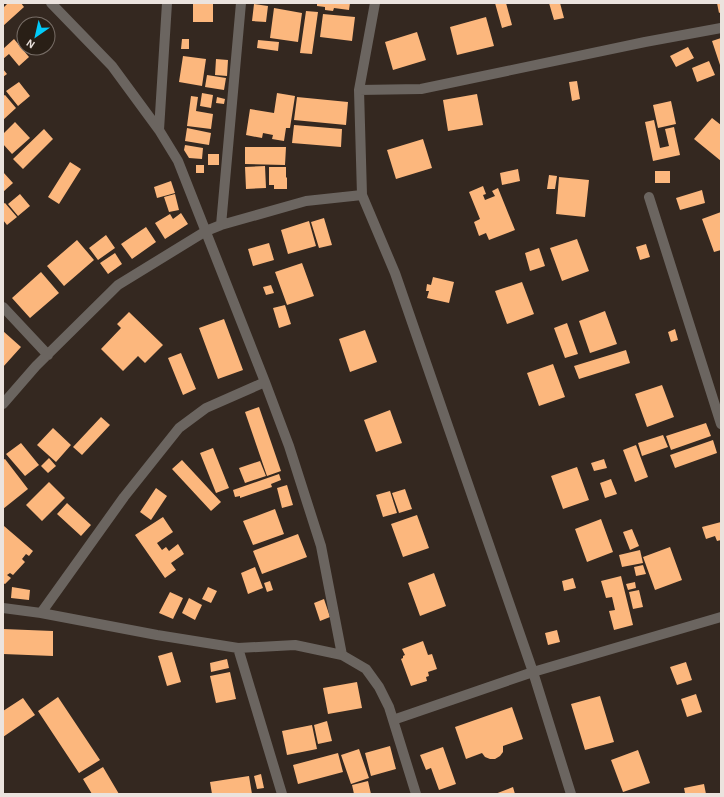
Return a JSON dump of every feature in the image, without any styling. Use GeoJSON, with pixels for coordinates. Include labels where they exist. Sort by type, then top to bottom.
{"type":"FeatureCollection","features":[{"type":"Feature","properties":{"kind":"street"},"geometry":{"type":"LineString","coordinates":[[51,3],[112,66],[158,130],[178,161],[289,446],[321,546],[342,654]]}},
{"type":"Feature","properties":{"kind":"street"},"geometry":{"type":"LineString","coordinates":[[158,130],[167,3]]}},
{"type":"Feature","properties":{"kind":"street"},"geometry":{"type":"LineString","coordinates":[[221,225],[241,3]]}},
{"type":"Feature","properties":{"kind":"street"},"geometry":{"type":"LineString","coordinates":[[374,3],[359,90],[362,195],[395,272],[533,672],[571,794]]}},
{"type":"Feature","properties":{"kind":"street"},"geometry":{"type":"LineString","coordinates":[[359,90],[422,89],[645,42],[721,28]]}},
{"type":"Feature","properties":{"kind":"street"},"geometry":{"type":"LineString","coordinates":[[3,404],[36,366],[118,285],[206,231],[221,225],[306,201],[362,195]]}},
{"type":"Feature","properties":{"kind":"street"},"geometry":{"type":"LineString","coordinates":[[649,197],[721,424]]}},
{"type":"Feature","properties":{"kind":"street"},"geometry":{"type":"LineString","coordinates":[[3,307],[48,355]]}},
{"type":"Feature","properties":{"kind":"street"},"geometry":{"type":"LineString","coordinates":[[41,613],[124,497],[179,428],[206,408],[265,382]]}},
{"type":"Feature","properties":{"kind":"street"},"geometry":{"type":"LineString","coordinates":[[3,608],[41,613],[157,635],[238,648],[295,646],[342,654],[366,669],[379,687],[389,707],[416,794]]}},
{"type":"Feature","properties":{"kind":"street"},"geometry":{"type":"LineString","coordinates":[[393,720],[533,672],[721,617]]}},
{"type":"Feature","properties":{"kind":"street"},"geometry":{"type":"LineString","coordinates":[[238,648],[282,794]]}},
{"type":"Feature","properties":{"kind":"building"},"geometry":{"type":"Polygon","coordinates":[[[8,3],[21,3],[24,7],[3,26],[3,8],[8,3]]]}},
{"type":"Feature","properties":{"kind":"building"},"geometry":{"type":"Polygon","coordinates":[[[193,3],[213,3],[213,22],[193,22],[193,3]]]}},
{"type":"Feature","properties":{"kind":"building"},"geometry":{"type":"Polygon","coordinates":[[[317,3],[350,3],[349,10],[334,8],[333,11],[325,10],[325,7],[317,6],[317,3]]]}},
{"type":"Feature","properties":{"kind":"building"},"geometry":{"type":"Polygon","coordinates":[[[495,3],[506,3],[512,25],[502,28],[495,3]]]}},
{"type":"Feature","properties":{"kind":"building"},"geometry":{"type":"Polygon","coordinates":[[[549,3],[560,3],[564,18],[554,20],[549,3]]]}},
{"type":"Feature","properties":{"kind":"building"},"geometry":{"type":"Polygon","coordinates":[[[717,3],[721,3],[721,12],[719,13],[717,3]]]}},
{"type":"Feature","properties":{"kind":"building"},"geometry":{"type":"Polygon","coordinates":[[[254,4],[268,6],[266,22],[252,21],[254,4]]]}},
{"type":"Feature","properties":{"kind":"building"},"geometry":{"type":"Polygon","coordinates":[[[274,8],[302,13],[298,42],[270,38],[274,8]]]}},
{"type":"Feature","properties":{"kind":"building"},"geometry":{"type":"Polygon","coordinates":[[[306,11],[318,12],[312,54],[300,53],[306,11]]]}},
{"type":"Feature","properties":{"kind":"building"},"geometry":{"type":"Polygon","coordinates":[[[323,14],[355,17],[352,41],[320,37],[323,14]]]}},
{"type":"Feature","properties":{"kind":"building"},"geometry":{"type":"Polygon","coordinates":[[[486,17],[494,46],[457,55],[450,27],[486,17]]]}},
{"type":"Feature","properties":{"kind":"building"},"geometry":{"type":"Polygon","coordinates":[[[417,32],[426,60],[393,70],[385,42],[417,32]]]}},
{"type":"Feature","properties":{"kind":"building"},"geometry":{"type":"Polygon","coordinates":[[[721,38],[721,64],[720,65],[712,41],[721,38]]]}},
{"type":"Feature","properties":{"kind":"building"},"geometry":{"type":"Polygon","coordinates":[[[14,39],[16,41],[16,56],[29,57],[19,66],[9,54],[3,59],[3,49],[14,39]]]}},
{"type":"Feature","properties":{"kind":"building"},"geometry":{"type":"Polygon","coordinates":[[[182,39],[189,39],[189,49],[181,49],[182,39]]]}},
{"type":"Feature","properties":{"kind":"building"},"geometry":{"type":"Polygon","coordinates":[[[258,40],[279,42],[278,51],[257,48],[258,40]]]}},
{"type":"Feature","properties":{"kind":"building"},"geometry":{"type":"Polygon","coordinates":[[[688,47],[694,58],[676,67],[670,56],[688,47]]]}},
{"type":"Feature","properties":{"kind":"building"},"geometry":{"type":"Polygon","coordinates":[[[183,56],[206,59],[202,86],[179,82],[183,56]]]}},
{"type":"Feature","properties":{"kind":"building"},"geometry":{"type":"Polygon","coordinates":[[[216,59],[228,60],[227,76],[215,75],[216,59]]]}},
{"type":"Feature","properties":{"kind":"building"},"geometry":{"type":"Polygon","coordinates":[[[709,61],[715,75],[697,82],[692,68],[709,61]]]}},
{"type":"Feature","properties":{"kind":"building"},"geometry":{"type":"Polygon","coordinates":[[[3,69],[7,74],[3,77],[3,69]]]}},
{"type":"Feature","properties":{"kind":"building"},"geometry":{"type":"Polygon","coordinates":[[[207,75],[226,78],[224,90],[205,87],[207,75]]]}},
{"type":"Feature","properties":{"kind":"building"},"geometry":{"type":"Polygon","coordinates":[[[577,81],[580,99],[572,101],[569,82],[577,81]]]}},
{"type":"Feature","properties":{"kind":"building"},"geometry":{"type":"Polygon","coordinates":[[[19,82],[30,96],[18,106],[6,91],[19,82]]]}},
{"type":"Feature","properties":{"kind":"building"},"geometry":{"type":"Polygon","coordinates":[[[202,93],[213,95],[211,108],[200,106],[202,93]]]}},
{"type":"Feature","properties":{"kind":"building"},"geometry":{"type":"Polygon","coordinates":[[[277,93],[295,96],[290,128],[286,128],[284,141],[272,139],[273,135],[263,133],[262,138],[246,135],[250,109],[274,113],[277,93]]]}},
{"type":"Feature","properties":{"kind":"building"},"geometry":{"type":"Polygon","coordinates":[[[477,94],[483,125],[448,131],[443,100],[477,94]]]}},
{"type":"Feature","properties":{"kind":"building"},"geometry":{"type":"Polygon","coordinates":[[[5,95],[16,108],[3,120],[3,96],[5,95]]]}},
{"type":"Feature","properties":{"kind":"building"},"geometry":{"type":"Polygon","coordinates":[[[191,96],[198,97],[196,111],[213,114],[211,129],[187,126],[191,96]]]}},
{"type":"Feature","properties":{"kind":"building"},"geometry":{"type":"Polygon","coordinates":[[[217,97],[225,99],[224,104],[216,103],[217,97]]]}},
{"type":"Feature","properties":{"kind":"building"},"geometry":{"type":"Polygon","coordinates":[[[297,97],[348,102],[346,125],[294,120],[297,97]]]}},
{"type":"Feature","properties":{"kind":"building"},"geometry":{"type":"Polygon","coordinates":[[[671,101],[676,124],[658,128],[653,105],[671,101]]]}},
{"type":"Feature","properties":{"kind":"building"},"geometry":{"type":"Polygon","coordinates":[[[712,118],[721,125],[721,161],[694,139],[712,118]]]}},
{"type":"Feature","properties":{"kind":"building"},"geometry":{"type":"Polygon","coordinates":[[[654,120],[660,148],[669,146],[665,129],[674,127],[680,155],[653,161],[645,122],[654,120]]]}},
{"type":"Feature","properties":{"kind":"building"},"geometry":{"type":"Polygon","coordinates":[[[15,122],[30,138],[12,154],[3,144],[3,134],[15,122]]]}},
{"type":"Feature","properties":{"kind":"building"},"geometry":{"type":"Polygon","coordinates":[[[294,125],[342,129],[341,147],[292,143],[294,125]]]}},
{"type":"Feature","properties":{"kind":"building"},"geometry":{"type":"Polygon","coordinates":[[[187,128],[211,133],[209,145],[185,141],[187,128]]]}},
{"type":"Feature","properties":{"kind":"building"},"geometry":{"type":"Polygon","coordinates":[[[44,129],[53,139],[23,169],[13,159],[44,129]]]}},
{"type":"Feature","properties":{"kind":"building"},"geometry":{"type":"Polygon","coordinates":[[[423,139],[432,168],[396,179],[387,150],[423,139]]]}},
{"type":"Feature","properties":{"kind":"building"},"geometry":{"type":"Polygon","coordinates":[[[185,145],[203,148],[202,159],[189,158],[184,150],[185,145]]]}},
{"type":"Feature","properties":{"kind":"building"},"geometry":{"type":"Polygon","coordinates":[[[245,147],[286,147],[285,165],[245,164],[245,147]]]}},
{"type":"Feature","properties":{"kind":"building"},"geometry":{"type":"Polygon","coordinates":[[[208,154],[219,154],[219,165],[208,165],[208,154]]]}},
{"type":"Feature","properties":{"kind":"building"},"geometry":{"type":"Polygon","coordinates":[[[70,162],[81,169],[59,204],[48,197],[70,162]]]}},
{"type":"Feature","properties":{"kind":"building"},"geometry":{"type":"Polygon","coordinates":[[[196,165],[204,165],[204,173],[196,173],[196,165]]]}},
{"type":"Feature","properties":{"kind":"building"},"geometry":{"type":"Polygon","coordinates":[[[265,166],[266,188],[246,189],[245,167],[265,166]]]}},
{"type":"Feature","properties":{"kind":"building"},"geometry":{"type":"Polygon","coordinates":[[[269,167],[286,167],[287,189],[274,189],[274,185],[269,185],[269,167]]]}},
{"type":"Feature","properties":{"kind":"building"},"geometry":{"type":"Polygon","coordinates":[[[518,169],[520,181],[502,185],[500,173],[518,169]]]}},
{"type":"Feature","properties":{"kind":"building"},"geometry":{"type":"Polygon","coordinates":[[[655,171],[670,171],[670,183],[655,183],[655,171]]]}},
{"type":"Feature","properties":{"kind":"building"},"geometry":{"type":"Polygon","coordinates":[[[3,172],[13,183],[3,192],[3,172]]]}},
{"type":"Feature","properties":{"kind":"building"},"geometry":{"type":"Polygon","coordinates":[[[549,175],[557,176],[555,189],[547,189],[549,175]]]}},
{"type":"Feature","properties":{"kind":"building"},"geometry":{"type":"Polygon","coordinates":[[[559,177],[589,180],[585,217],[556,214],[559,177]]]}},
{"type":"Feature","properties":{"kind":"building"},"geometry":{"type":"Polygon","coordinates":[[[171,181],[175,193],[157,198],[154,187],[171,181]]]}},
{"type":"Feature","properties":{"kind":"building"},"geometry":{"type":"Polygon","coordinates":[[[483,186],[486,194],[483,195],[485,200],[495,196],[492,191],[498,188],[515,230],[489,240],[486,233],[479,236],[474,222],[480,219],[469,192],[483,186]]]}},
{"type":"Feature","properties":{"kind":"building"},"geometry":{"type":"Polygon","coordinates":[[[702,190],[705,203],[680,210],[676,198],[702,190]]]}},
{"type":"Feature","properties":{"kind":"building"},"geometry":{"type":"Polygon","coordinates":[[[20,194],[30,206],[18,216],[8,204],[20,194]]]}},
{"type":"Feature","properties":{"kind":"building"},"geometry":{"type":"Polygon","coordinates":[[[175,194],[179,210],[169,212],[164,197],[175,194]]]}},
{"type":"Feature","properties":{"kind":"building"},"geometry":{"type":"Polygon","coordinates":[[[5,203],[17,217],[7,225],[3,220],[3,204],[5,203]]]}},
{"type":"Feature","properties":{"kind":"building"},"geometry":{"type":"Polygon","coordinates":[[[721,212],[721,250],[714,252],[702,219],[721,212]]]}},
{"type":"Feature","properties":{"kind":"building"},"geometry":{"type":"Polygon","coordinates":[[[181,213],[188,224],[165,239],[155,223],[170,214],[173,219],[181,213]]]}},
{"type":"Feature","properties":{"kind":"building"},"geometry":{"type":"Polygon","coordinates":[[[324,218],[332,245],[319,248],[311,222],[324,218]]]}},
{"type":"Feature","properties":{"kind":"building"},"geometry":{"type":"Polygon","coordinates":[[[309,221],[316,246],[288,254],[281,230],[309,221]]]}},
{"type":"Feature","properties":{"kind":"building"},"geometry":{"type":"Polygon","coordinates":[[[146,227],[156,242],[132,259],[121,244],[146,227]]]}},
{"type":"Feature","properties":{"kind":"building"},"geometry":{"type":"Polygon","coordinates":[[[106,235],[115,248],[98,260],[89,248],[106,235]]]}},
{"type":"Feature","properties":{"kind":"building"},"geometry":{"type":"Polygon","coordinates":[[[577,239],[589,271],[562,281],[550,248],[577,239]]]}},
{"type":"Feature","properties":{"kind":"building"},"geometry":{"type":"Polygon","coordinates":[[[77,240],[94,260],[64,286],[47,266],[77,240]]]}},
{"type":"Feature","properties":{"kind":"building"},"geometry":{"type":"Polygon","coordinates":[[[269,243],[274,260],[253,266],[248,249],[269,243]]]}},
{"type":"Feature","properties":{"kind":"building"},"geometry":{"type":"Polygon","coordinates":[[[646,244],[650,257],[640,260],[636,247],[646,244]]]}},
{"type":"Feature","properties":{"kind":"building"},"geometry":{"type":"Polygon","coordinates":[[[539,248],[545,266],[530,271],[525,253],[539,248]]]}},
{"type":"Feature","properties":{"kind":"building"},"geometry":{"type":"Polygon","coordinates":[[[115,253],[122,264],[108,274],[100,263],[115,253]]]}},
{"type":"Feature","properties":{"kind":"building"},"geometry":{"type":"Polygon","coordinates":[[[302,263],[314,296],[287,305],[275,272],[302,263]]]}},
{"type":"Feature","properties":{"kind":"building"},"geometry":{"type":"Polygon","coordinates":[[[41,272],[59,293],[30,318],[12,298],[41,272]]]}},
{"type":"Feature","properties":{"kind":"building"},"geometry":{"type":"Polygon","coordinates":[[[433,277],[454,282],[449,303],[427,298],[429,291],[426,291],[427,284],[431,285],[433,277]]]}},
{"type":"Feature","properties":{"kind":"building"},"geometry":{"type":"Polygon","coordinates":[[[522,282],[534,314],[507,324],[495,291],[522,282]]]}},
{"type":"Feature","properties":{"kind":"building"},"geometry":{"type":"Polygon","coordinates":[[[271,285],[274,293],[266,295],[263,287],[271,285]]]}},
{"type":"Feature","properties":{"kind":"building"},"geometry":{"type":"Polygon","coordinates":[[[285,305],[291,324],[279,328],[273,308],[285,305]]]}},
{"type":"Feature","properties":{"kind":"building"},"geometry":{"type":"Polygon","coordinates":[[[605,311],[617,344],[590,353],[579,321],[605,311]]]}},
{"type":"Feature","properties":{"kind":"building"},"geometry":{"type":"Polygon","coordinates":[[[129,312],[163,345],[145,363],[138,356],[123,371],[101,349],[121,328],[117,324],[129,312]]]}},
{"type":"Feature","properties":{"kind":"building"},"geometry":{"type":"Polygon","coordinates":[[[224,319],[243,370],[218,379],[199,328],[224,319]]]}},
{"type":"Feature","properties":{"kind":"building"},"geometry":{"type":"Polygon","coordinates":[[[567,323],[578,354],[565,358],[554,328],[567,323]]]}},
{"type":"Feature","properties":{"kind":"building"},"geometry":{"type":"Polygon","coordinates":[[[675,329],[678,340],[671,342],[668,332],[675,329]]]}},
{"type":"Feature","properties":{"kind":"building"},"geometry":{"type":"Polygon","coordinates":[[[365,330],[377,362],[350,372],[339,339],[365,330]]]}},
{"type":"Feature","properties":{"kind":"building"},"geometry":{"type":"Polygon","coordinates":[[[3,331],[21,347],[3,367],[3,331]]]}},
{"type":"Feature","properties":{"kind":"building"},"geometry":{"type":"Polygon","coordinates":[[[626,350],[630,363],[579,379],[574,366],[626,350]]]}},
{"type":"Feature","properties":{"kind":"building"},"geometry":{"type":"Polygon","coordinates":[[[181,353],[196,389],[183,395],[168,358],[181,353]]]}},
{"type":"Feature","properties":{"kind":"building"},"geometry":{"type":"Polygon","coordinates":[[[553,364],[565,397],[539,406],[527,373],[553,364]]]}},
{"type":"Feature","properties":{"kind":"building"},"geometry":{"type":"Polygon","coordinates":[[[662,385],[674,417],[647,427],[635,394],[662,385]]]}},
{"type":"Feature","properties":{"kind":"building"},"geometry":{"type":"Polygon","coordinates":[[[259,407],[281,471],[267,476],[245,412],[259,407]]]}},
{"type":"Feature","properties":{"kind":"building"},"geometry":{"type":"Polygon","coordinates":[[[390,410],[402,443],[376,452],[364,420],[390,410]]]}},
{"type":"Feature","properties":{"kind":"building"},"geometry":{"type":"Polygon","coordinates":[[[101,417],[110,425],[82,455],[73,447],[101,417]]]}},
{"type":"Feature","properties":{"kind":"building"},"geometry":{"type":"Polygon","coordinates":[[[706,423],[711,436],[671,450],[666,436],[706,423]]]}},
{"type":"Feature","properties":{"kind":"building"},"geometry":{"type":"Polygon","coordinates":[[[53,428],[71,445],[56,462],[37,445],[53,428]]]}},
{"type":"Feature","properties":{"kind":"building"},"geometry":{"type":"Polygon","coordinates":[[[663,435],[668,447],[642,456],[638,443],[663,435]]]}},
{"type":"Feature","properties":{"kind":"building"},"geometry":{"type":"Polygon","coordinates":[[[713,440],[717,453],[675,468],[670,455],[713,440]]]}},
{"type":"Feature","properties":{"kind":"building"},"geometry":{"type":"Polygon","coordinates":[[[21,443],[39,465],[25,476],[6,454],[21,443]]]}},
{"type":"Feature","properties":{"kind":"building"},"geometry":{"type":"Polygon","coordinates":[[[636,445],[648,477],[635,482],[623,450],[636,445]]]}},
{"type":"Feature","properties":{"kind":"building"},"geometry":{"type":"Polygon","coordinates":[[[213,448],[229,488],[216,493],[200,453],[213,448]]]}},
{"type":"Feature","properties":{"kind":"building"},"geometry":{"type":"Polygon","coordinates":[[[49,458],[56,466],[48,473],[41,466],[49,458]]]}},
{"type":"Feature","properties":{"kind":"building"},"geometry":{"type":"Polygon","coordinates":[[[5,459],[28,489],[3,509],[3,460],[5,459]]]}},
{"type":"Feature","properties":{"kind":"building"},"geometry":{"type":"Polygon","coordinates":[[[604,459],[607,468],[594,471],[591,463],[604,459]]]}},
{"type":"Feature","properties":{"kind":"building"},"geometry":{"type":"Polygon","coordinates":[[[182,460],[221,502],[211,511],[172,469],[182,460]]]}},
{"type":"Feature","properties":{"kind":"building"},"geometry":{"type":"Polygon","coordinates":[[[260,461],[266,476],[245,483],[239,468],[260,461]]]}},
{"type":"Feature","properties":{"kind":"building"},"geometry":{"type":"Polygon","coordinates":[[[577,467],[589,500],[563,509],[551,476],[577,467]]]}},
{"type":"Feature","properties":{"kind":"building"},"geometry":{"type":"Polygon","coordinates":[[[279,474],[281,480],[271,484],[272,487],[240,498],[240,496],[235,497],[233,490],[279,474]]]}},
{"type":"Feature","properties":{"kind":"building"},"geometry":{"type":"Polygon","coordinates":[[[611,479],[617,494],[605,498],[600,483],[611,479]]]}},
{"type":"Feature","properties":{"kind":"building"},"geometry":{"type":"Polygon","coordinates":[[[49,482],[65,498],[42,521],[26,505],[49,482]]]}},
{"type":"Feature","properties":{"kind":"building"},"geometry":{"type":"Polygon","coordinates":[[[287,485],[293,505],[282,508],[277,488],[287,485]]]}},
{"type":"Feature","properties":{"kind":"building"},"geometry":{"type":"Polygon","coordinates":[[[156,488],[167,496],[151,520],[140,512],[156,488]]]}},
{"type":"Feature","properties":{"kind":"building"},"geometry":{"type":"Polygon","coordinates":[[[405,489],[412,509],[399,513],[392,493],[405,489]]]}},
{"type":"Feature","properties":{"kind":"building"},"geometry":{"type":"Polygon","coordinates":[[[390,491],[397,513],[383,517],[376,495],[390,491]]]}},
{"type":"Feature","properties":{"kind":"building"},"geometry":{"type":"Polygon","coordinates":[[[67,503],[91,525],[81,536],[57,514],[67,503]]]}},
{"type":"Feature","properties":{"kind":"building"},"geometry":{"type":"Polygon","coordinates":[[[275,509],[284,534],[253,545],[243,521],[275,509]]]}},
{"type":"Feature","properties":{"kind":"building"},"geometry":{"type":"Polygon","coordinates":[[[417,515],[429,548],[403,557],[391,524],[417,515]]]}},
{"type":"Feature","properties":{"kind":"building"},"geometry":{"type":"Polygon","coordinates":[[[163,517],[173,532],[157,543],[162,550],[166,547],[169,551],[178,544],[184,554],[171,563],[176,570],[165,578],[135,535],[163,517]]]}},
{"type":"Feature","properties":{"kind":"building"},"geometry":{"type":"Polygon","coordinates":[[[601,519],[613,552],[587,562],[575,529],[601,519]]]}},
{"type":"Feature","properties":{"kind":"building"},"geometry":{"type":"Polygon","coordinates":[[[721,522],[721,540],[717,541],[715,536],[706,539],[702,527],[721,522]]]}},
{"type":"Feature","properties":{"kind":"building"},"geometry":{"type":"Polygon","coordinates":[[[4,526],[33,551],[29,556],[26,554],[22,559],[25,562],[13,575],[10,573],[7,575],[11,578],[5,584],[3,583],[4,526]]]}},
{"type":"Feature","properties":{"kind":"building"},"geometry":{"type":"Polygon","coordinates":[[[632,529],[639,546],[630,550],[623,532],[632,529]]]}},
{"type":"Feature","properties":{"kind":"building"},"geometry":{"type":"Polygon","coordinates":[[[298,534],[307,557],[262,574],[253,551],[298,534]]]}},
{"type":"Feature","properties":{"kind":"building"},"geometry":{"type":"Polygon","coordinates":[[[670,547],[682,580],[655,590],[643,557],[670,547]]]}},
{"type":"Feature","properties":{"kind":"building"},"geometry":{"type":"Polygon","coordinates":[[[640,550],[643,563],[622,567],[619,555],[640,550]]]}},
{"type":"Feature","properties":{"kind":"building"},"geometry":{"type":"Polygon","coordinates":[[[643,565],[646,574],[636,576],[634,567],[643,565]]]}},
{"type":"Feature","properties":{"kind":"building"},"geometry":{"type":"Polygon","coordinates":[[[255,567],[263,588],[248,594],[241,573],[255,567]]]}},
{"type":"Feature","properties":{"kind":"building"},"geometry":{"type":"Polygon","coordinates":[[[434,573],[446,606],[420,616],[408,583],[434,573]]]}},
{"type":"Feature","properties":{"kind":"building"},"geometry":{"type":"Polygon","coordinates":[[[621,576],[633,625],[614,630],[609,611],[615,610],[612,597],[606,598],[601,581],[621,576]]]}},
{"type":"Feature","properties":{"kind":"building"},"geometry":{"type":"Polygon","coordinates":[[[573,578],[576,588],[564,591],[562,581],[573,578]]]}},
{"type":"Feature","properties":{"kind":"building"},"geometry":{"type":"Polygon","coordinates":[[[270,581],[273,590],[267,592],[264,583],[270,581]]]}},
{"type":"Feature","properties":{"kind":"building"},"geometry":{"type":"Polygon","coordinates":[[[635,582],[636,588],[628,590],[626,584],[635,582]]]}},
{"type":"Feature","properties":{"kind":"building"},"geometry":{"type":"Polygon","coordinates":[[[12,587],[30,590],[29,600],[11,598],[12,587]]]}},
{"type":"Feature","properties":{"kind":"building"},"geometry":{"type":"Polygon","coordinates":[[[208,587],[217,591],[211,603],[202,599],[208,587]]]}},
{"type":"Feature","properties":{"kind":"building"},"geometry":{"type":"Polygon","coordinates":[[[639,590],[643,607],[633,609],[629,592],[639,590]]]}},
{"type":"Feature","properties":{"kind":"building"},"geometry":{"type":"Polygon","coordinates":[[[170,592],[183,598],[173,619],[159,613],[170,592]]]}},
{"type":"Feature","properties":{"kind":"building"},"geometry":{"type":"Polygon","coordinates":[[[189,598],[202,605],[195,620],[182,613],[189,598]]]}},
{"type":"Feature","properties":{"kind":"building"},"geometry":{"type":"Polygon","coordinates":[[[324,599],[330,617],[320,621],[314,603],[324,599]]]}},
{"type":"Feature","properties":{"kind":"building"},"geometry":{"type":"Polygon","coordinates":[[[3,629],[53,631],[53,656],[3,654],[3,629]]]}},
{"type":"Feature","properties":{"kind":"building"},"geometry":{"type":"Polygon","coordinates":[[[557,630],[560,642],[548,645],[545,633],[557,630]]]}},
{"type":"Feature","properties":{"kind":"building"},"geometry":{"type":"Polygon","coordinates":[[[423,641],[428,655],[432,654],[437,669],[428,672],[429,676],[426,677],[427,681],[411,686],[401,659],[405,655],[402,649],[423,641]]]}},
{"type":"Feature","properties":{"kind":"building"},"geometry":{"type":"Polygon","coordinates":[[[172,652],[181,682],[167,686],[158,656],[172,652]]]}},
{"type":"Feature","properties":{"kind":"building"},"geometry":{"type":"Polygon","coordinates":[[[227,659],[229,668],[211,672],[210,663],[227,659]]]}},
{"type":"Feature","properties":{"kind":"building"},"geometry":{"type":"Polygon","coordinates":[[[686,662],[692,680],[677,685],[670,667],[686,662]]]}},
{"type":"Feature","properties":{"kind":"building"},"geometry":{"type":"Polygon","coordinates":[[[230,672],[236,699],[216,703],[210,676],[230,672]]]}},
{"type":"Feature","properties":{"kind":"building"},"geometry":{"type":"Polygon","coordinates":[[[357,682],[362,708],[328,714],[323,688],[357,682]]]}},
{"type":"Feature","properties":{"kind":"building"},"geometry":{"type":"Polygon","coordinates":[[[696,694],[702,712],[687,717],[681,699],[696,694]]]}},
{"type":"Feature","properties":{"kind":"building"},"geometry":{"type":"Polygon","coordinates":[[[600,696],[614,742],[585,750],[571,704],[600,696]]]}},
{"type":"Feature","properties":{"kind":"building"},"geometry":{"type":"Polygon","coordinates":[[[58,697],[100,760],[79,773],[38,711],[58,697]]]}},
{"type":"Feature","properties":{"kind":"building"},"geometry":{"type":"Polygon","coordinates":[[[23,698],[35,715],[3,737],[3,711],[23,698]]]}},
{"type":"Feature","properties":{"kind":"building"},"geometry":{"type":"Polygon","coordinates":[[[512,707],[523,739],[503,746],[503,752],[495,759],[485,757],[482,753],[466,759],[455,727],[512,707]]]}},
{"type":"Feature","properties":{"kind":"building"},"geometry":{"type":"Polygon","coordinates":[[[327,721],[332,741],[318,744],[314,725],[327,721]]]}},
{"type":"Feature","properties":{"kind":"building"},"geometry":{"type":"Polygon","coordinates":[[[312,725],[317,749],[287,755],[282,731],[312,725]]]}},
{"type":"Feature","properties":{"kind":"building"},"geometry":{"type":"Polygon","coordinates":[[[390,746],[396,769],[371,776],[365,753],[390,746]]]}},
{"type":"Feature","properties":{"kind":"building"},"geometry":{"type":"Polygon","coordinates":[[[443,747],[456,784],[439,790],[431,768],[426,770],[420,755],[443,747]]]}},
{"type":"Feature","properties":{"kind":"building"},"geometry":{"type":"Polygon","coordinates":[[[359,749],[369,778],[351,784],[341,755],[359,749]]]}},
{"type":"Feature","properties":{"kind":"building"},"geometry":{"type":"Polygon","coordinates":[[[638,750],[650,783],[623,792],[611,760],[638,750]]]}},
{"type":"Feature","properties":{"kind":"building"},"geometry":{"type":"Polygon","coordinates":[[[338,753],[343,772],[298,784],[293,765],[338,753]]]}},
{"type":"Feature","properties":{"kind":"building"},"geometry":{"type":"Polygon","coordinates":[[[103,767],[119,794],[92,794],[83,779],[103,767]]]}},
{"type":"Feature","properties":{"kind":"building"},"geometry":{"type":"Polygon","coordinates":[[[261,774],[264,788],[257,789],[254,776],[261,774]]]}},
{"type":"Feature","properties":{"kind":"building"},"geometry":{"type":"Polygon","coordinates":[[[249,776],[252,794],[212,794],[210,782],[249,776]]]}},
{"type":"Feature","properties":{"kind":"building"},"geometry":{"type":"Polygon","coordinates":[[[368,781],[371,794],[354,794],[352,785],[368,781]]]}},
{"type":"Feature","properties":{"kind":"building"},"geometry":{"type":"Polygon","coordinates":[[[704,784],[706,794],[683,794],[685,793],[684,788],[704,784]]]}},
{"type":"Feature","properties":{"kind":"building"},"geometry":{"type":"Polygon","coordinates":[[[513,787],[515,794],[495,794],[513,787]]]}}]}
